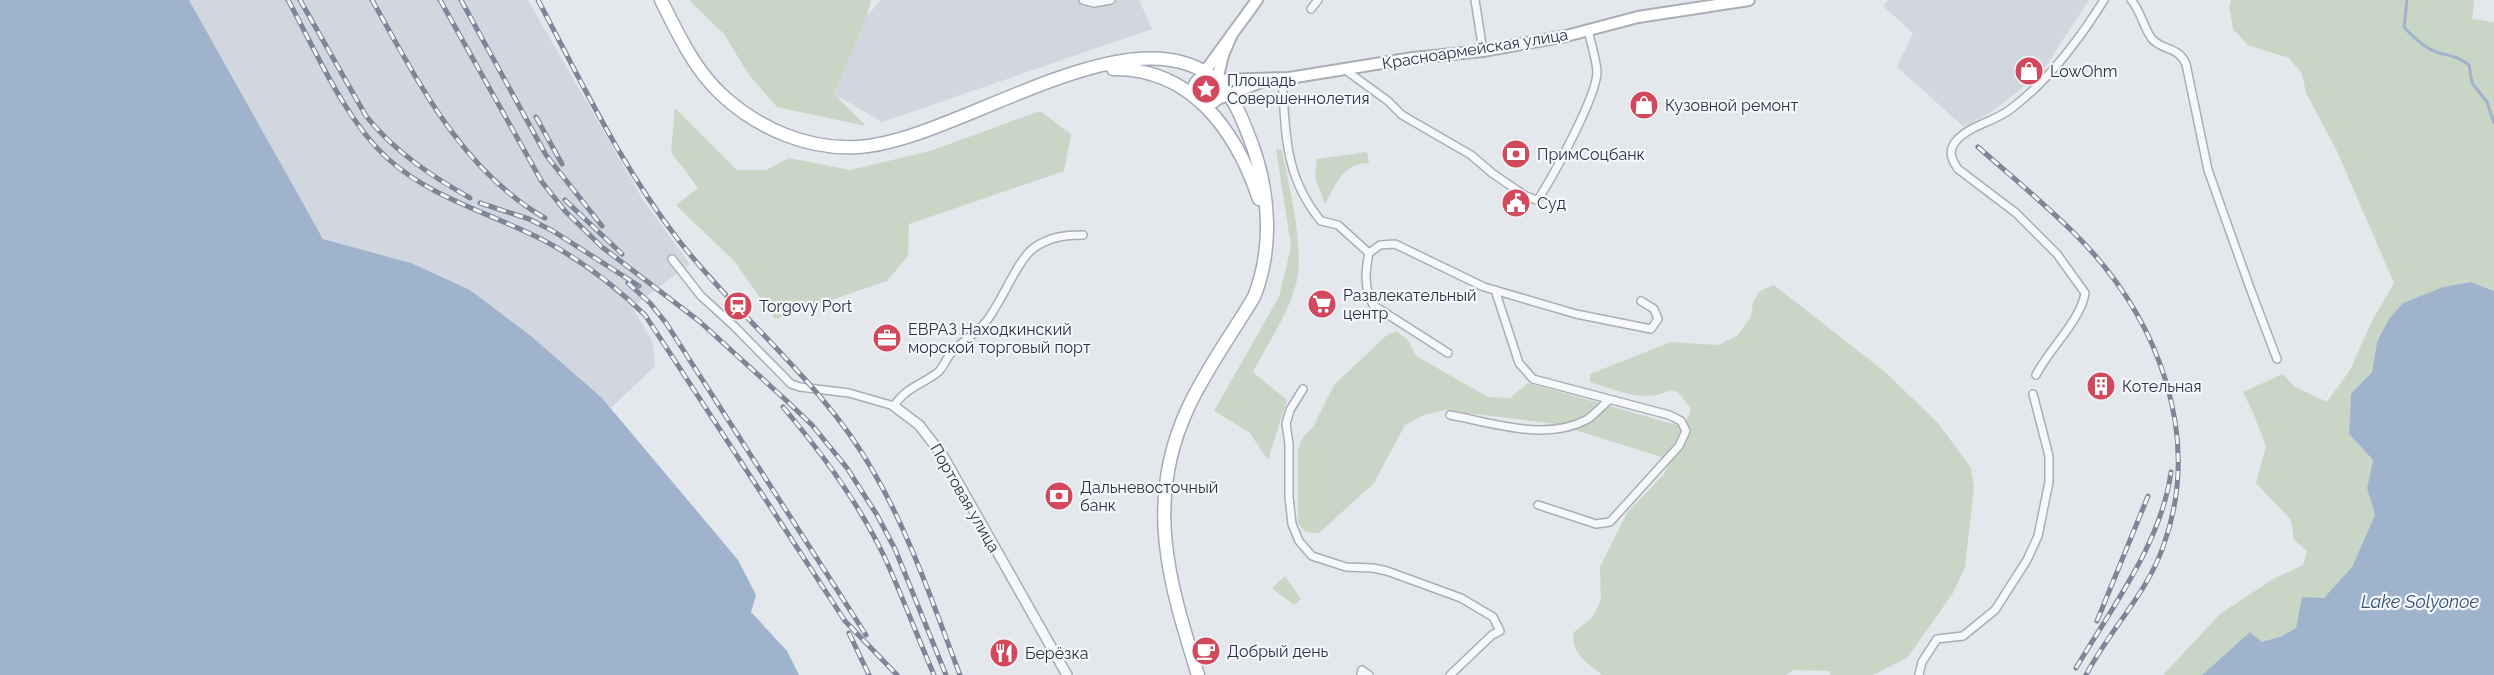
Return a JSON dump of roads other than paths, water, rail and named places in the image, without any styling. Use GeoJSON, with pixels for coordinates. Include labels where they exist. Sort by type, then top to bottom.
{"type":"FeatureCollection","features":[{"type":"Feature","properties":{"kind":"main road"},"geometry":{"type":"LineString","coordinates":[[661,0],[694,63],[736,108],[789,138],[823,145],[858,147],[884,144],[916,135],[1078,72],[1103,65],[1155,57],[1180,61],[1201,76],[1216,80],[1230,95],[1255,152],[1265,203],[1268,232],[1267,253],[1262,278],[1254,297],[1187,408],[1173,445],[1165,490],[1165,555],[1175,602],[1198,675]]}},
{"type":"Feature","properties":{"kind":"main road"},"geometry":{"type":"LineString","coordinates":[[1257,0],[1201,76],[1194,90],[1221,124],[1244,162],[1258,196],[1268,232]]}},
{"type":"Feature","properties":{"kind":"main road","name":"Красноармейская улица"},"geometry":{"type":"LineString","coordinates":[[1216,80],[1282,79],[1413,58],[1483,51],[1588,30],[1638,17],[1749,0]]}},
{"type":"Feature","properties":{"kind":"main road"},"geometry":{"type":"LineString","coordinates":[[1078,72],[1122,69],[1143,71],[1175,82],[1204,102],[1215,100],[1220,90],[1216,80],[1232,34]]}},
{"type":"Feature","properties":{"kind":"main road","name":"Красноармейская улица"},"geometry":{"type":"LineString","coordinates":[[1215,100],[1270,80]]}},
{"type":"Feature","properties":{"kind":"street"},"geometry":{"type":"LineString","coordinates":[[1083,0],[1094,3],[1111,0]]}},
{"type":"Feature","properties":{"kind":"street"},"geometry":{"type":"LineString","coordinates":[[1311,9],[1318,0]]}},
{"type":"Feature","properties":{"kind":"street"},"geometry":{"type":"LineString","coordinates":[[1475,0],[1483,51]]}},
{"type":"Feature","properties":{"kind":"street"},"geometry":{"type":"LineString","coordinates":[[2036,375],[2045,358],[2083,306],[2085,293],[2057,254],[2016,213],[1958,169],[1951,160],[1950,154],[1952,147],[1963,135],[2007,111],[2036,86],[2074,42],[2104,0]]}},
{"type":"Feature","properties":{"kind":"street"},"geometry":{"type":"LineString","coordinates":[[2132,0],[2154,41],[2175,51],[2186,64],[2208,170],[2277,359]]}},
{"type":"Feature","properties":{"kind":"street"},"geometry":{"type":"LineString","coordinates":[[1344,69],[1388,101],[1402,115],[1471,155],[1492,173],[1524,195],[1536,200],[1560,164],[1597,74],[1588,30]]}},
{"type":"Feature","properties":{"kind":"street"},"geometry":{"type":"LineString","coordinates":[[1282,79],[1286,147],[1291,168],[1302,193],[1321,221],[1338,225],[1369,254]]}},
{"type":"Feature","properties":{"kind":"street"},"geometry":{"type":"LineString","coordinates":[[672,259],[701,296],[791,384],[849,393],[894,406],[911,387],[939,372],[952,351],[985,323],[1001,301],[1020,263],[1033,248],[1060,236],[1083,235]]}},
{"type":"Feature","properties":{"kind":"street"},"geometry":{"type":"LineString","coordinates":[[1448,352],[1373,305],[1368,295],[1365,271],[1369,254],[1380,245],[1395,244],[1484,287],[1576,314],[1651,329],[1658,319],[1654,309],[1641,301]]}},
{"type":"Feature","properties":{"kind":"street"},"geometry":{"type":"LineString","coordinates":[[1495,290],[1518,363],[1533,379],[1669,415],[1681,421],[1686,431],[1679,446],[1610,522],[1596,524],[1538,504]]}},
{"type":"Feature","properties":{"kind":"street"},"geometry":{"type":"LineString","coordinates":[[1302,389],[1290,410],[1286,424],[1289,444],[1289,497],[1292,524],[1299,541],[1312,556],[1346,567],[1387,572],[1450,593],[1493,617],[1500,631],[1492,635],[1450,675]]}},
{"type":"Feature","properties":{"kind":"street"},"geometry":{"type":"LineString","coordinates":[[1919,675],[1922,662],[1937,639],[1963,636],[1995,610],[2027,560],[2038,536],[2049,482],[2049,456],[2033,394]]}},
{"type":"Feature","properties":{"kind":"street"},"geometry":{"type":"LineString","coordinates":[[1450,415],[1521,429],[1557,429],[1588,418],[1609,400]]}},
{"type":"Feature","properties":{"kind":"street","name":"Портовая улица"},"geometry":{"type":"LineString","coordinates":[[894,406],[919,425],[943,456],[1067,675]]}},
{"type":"Feature","properties":{"kind":"street"},"geometry":{"type":"LineString","coordinates":[[1360,675],[1362,670],[1369,675]]}},
{"type":"Feature","properties":{"kind":"water"},"geometry":{"type":"Polygon","coordinates":[[[0,0],[189,0],[323,239],[411,263],[470,290],[531,336],[602,398],[738,560],[756,595],[751,612],[787,651],[799,675],[0,675],[0,0]]]}},
{"type":"Feature","properties":{"kind":"water","name":"Lake Solyonoe"},"geometry":{"type":"Polygon","coordinates":[[[2471,282],[2494,291],[2494,675],[2202,675],[2250,632],[2262,642],[2282,636],[2296,628],[2302,597],[2324,598],[2352,567],[2375,515],[2367,488],[2373,460],[2349,434],[2351,394],[2372,372],[2377,342],[2389,319],[2403,303],[2443,287],[2471,282]]]}},
{"type":"Feature","properties":{"kind":"waterway"},"geometry":{"type":"LineString","coordinates":[[2407,0],[2404,27],[2429,49],[2457,58],[2469,65],[2472,83],[2487,102],[2494,123]]}},
{"type":"Feature","properties":{"kind":"railway"},"geometry":{"type":"LineString","coordinates":[[288,0],[344,104],[371,141],[386,157],[403,171],[441,194],[523,230],[571,256],[609,283],[645,315],[845,621],[897,675]]}},
{"type":"Feature","properties":{"kind":"railway"},"geometry":{"type":"LineString","coordinates":[[300,0],[366,116],[377,129],[414,162],[470,198]]}},
{"type":"Feature","properties":{"kind":"railway"},"geometry":{"type":"LineString","coordinates":[[372,0],[425,92],[465,149],[515,198],[545,218]]}},
{"type":"Feature","properties":{"kind":"railway"},"geometry":{"type":"LineString","coordinates":[[440,0],[542,182],[565,211],[602,247],[699,321],[789,403],[812,425],[847,468],[877,515],[895,549],[946,675]]}},
{"type":"Feature","properties":{"kind":"railway"},"geometry":{"type":"LineString","coordinates":[[461,0],[546,155],[602,226]]}},
{"type":"Feature","properties":{"kind":"railway"},"geometry":{"type":"LineString","coordinates":[[538,0],[621,155],[659,214],[704,271],[806,381],[853,439],[899,520],[960,675]]}},
{"type":"Feature","properties":{"kind":"railway"},"geometry":{"type":"LineString","coordinates":[[536,117],[562,164]]}},
{"type":"Feature","properties":{"kind":"railway"},"geometry":{"type":"LineString","coordinates":[[1978,147],[2076,235],[2105,267],[2130,302],[2150,340],[2165,379],[2175,420],[2178,462],[2174,505],[2163,547],[2138,596],[2086,675]]}},
{"type":"Feature","properties":{"kind":"railway"},"geometry":{"type":"LineString","coordinates":[[565,200],[622,254]]}},
{"type":"Feature","properties":{"kind":"railway"},"geometry":{"type":"LineString","coordinates":[[480,203],[529,219],[553,231],[639,286]]}},
{"type":"Feature","properties":{"kind":"railway"},"geometry":{"type":"LineString","coordinates":[[628,283],[650,303],[666,323],[866,635]]}},
{"type":"Feature","properties":{"kind":"railway"},"geometry":{"type":"LineString","coordinates":[[783,407],[812,442],[863,516],[891,571],[934,675]]}},
{"type":"Feature","properties":{"kind":"railway"},"geometry":{"type":"LineString","coordinates":[[2076,668],[2146,550],[2166,499],[2171,472]]}},
{"type":"Feature","properties":{"kind":"railway"},"geometry":{"type":"LineString","coordinates":[[2097,621],[2148,496]]}},
{"type":"Feature","properties":{"kind":"railway"},"geometry":{"type":"LineString","coordinates":[[849,633],[869,675]]}},
{"type":"Feature","properties":{"kind":"place","name":"LowOhm"},"geometry":{"type":"Point","coordinates":[2029,71]}},
{"type":"Feature","properties":{"kind":"place","name":"Площадь Совершеннолетия"},"geometry":{"type":"Point","coordinates":[1206,89]}},
{"type":"Feature","properties":{"kind":"place","name":"Кузовной ремонт"},"geometry":{"type":"Point","coordinates":[1644,105]}},
{"type":"Feature","properties":{"kind":"place","name":"ПримСоцбанк"},"geometry":{"type":"Point","coordinates":[1516,154]}},
{"type":"Feature","properties":{"kind":"place","name":"Суд"},"geometry":{"type":"Point","coordinates":[1516,203]}},
{"type":"Feature","properties":{"kind":"place","name":"Развлекательный центр"},"geometry":{"type":"Point","coordinates":[1322,304]}},
{"type":"Feature","properties":{"kind":"place","name":"Torgovy Port"},"geometry":{"type":"Point","coordinates":[738,306]}},
{"type":"Feature","properties":{"kind":"place","name":"ЕВРАЗ Находкинский морской торговый порт"},"geometry":{"type":"Point","coordinates":[887,338]}},
{"type":"Feature","properties":{"kind":"place","name":"Котельная"},"geometry":{"type":"Point","coordinates":[2101,386]}},
{"type":"Feature","properties":{"kind":"place","name":"Дальневосточный банк"},"geometry":{"type":"Point","coordinates":[1059,496]}},
{"type":"Feature","properties":{"kind":"place","name":"Добрый день"},"geometry":{"type":"Point","coordinates":[1206,651]}},
{"type":"Feature","properties":{"kind":"place","name":"Берёзка"},"geometry":{"type":"Point","coordinates":[1004,653]}}]}
